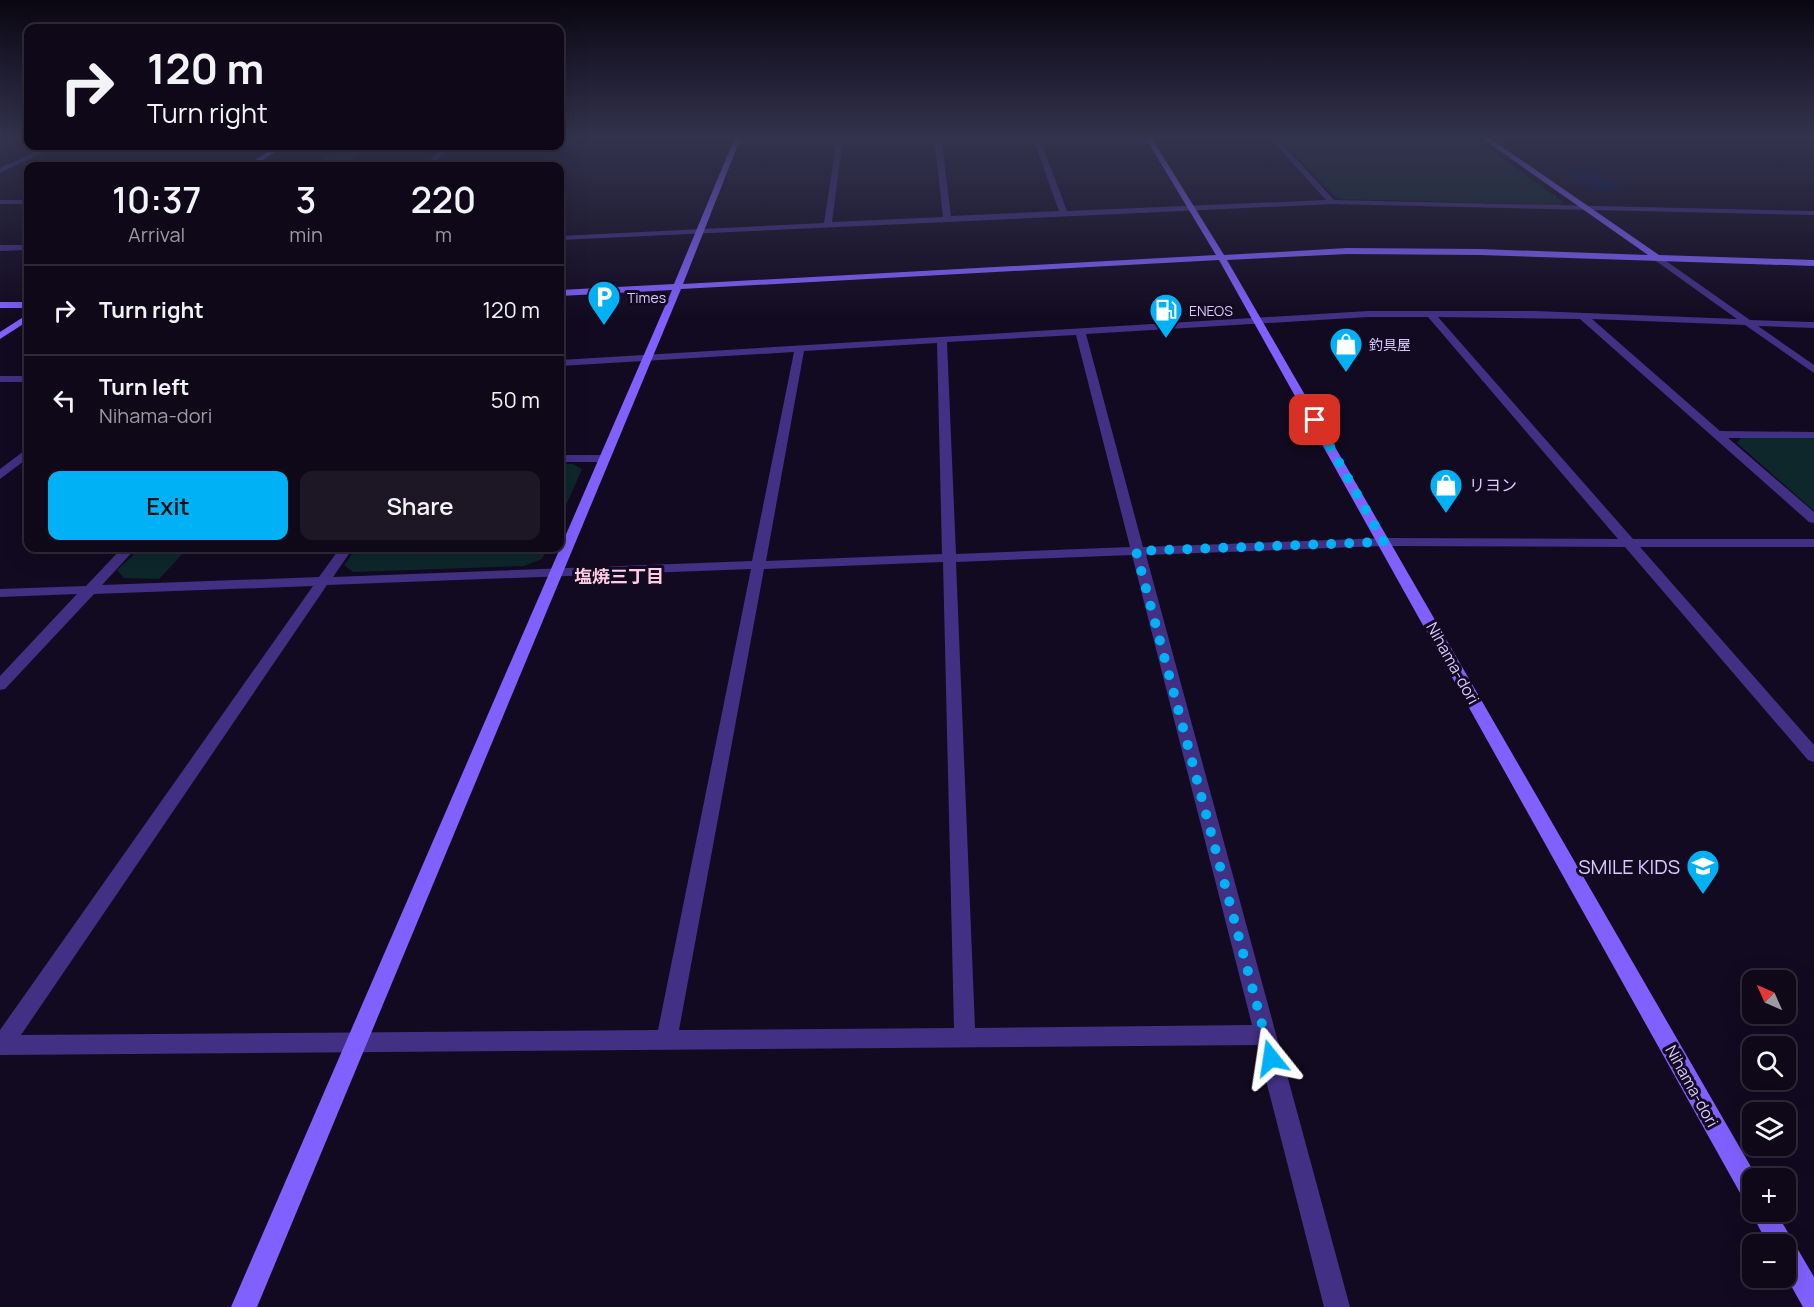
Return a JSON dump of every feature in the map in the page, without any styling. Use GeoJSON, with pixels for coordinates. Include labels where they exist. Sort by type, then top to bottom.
{"type":"FeatureCollection","features":[{"type":"Feature","properties":{"kind":"street"},"geometry":{"type":"LineString","coordinates":[[244,1307],[354,1043],[649,358],[714,198]]}},
{"type":"Feature","properties":{"kind":"street"},"geometry":{"type":"LineString","coordinates":[[828,224],[831,198]]}},
{"type":"Feature","properties":{"kind":"street"},"geometry":{"type":"LineString","coordinates":[[945,198],[947,219]]}},
{"type":"Feature","properties":{"kind":"street"},"geometry":{"type":"LineString","coordinates":[[1058,198],[1064,213]]}},
{"type":"Feature","properties":{"kind":"street","name":"Nihama-dori"},"geometry":{"type":"LineString","coordinates":[[1185,198],[1257,319],[1742,1174]]}},
{"type":"Feature","properties":{"kind":"street"},"geometry":{"type":"LineString","coordinates":[[1328,198],[1332,202]]}},
{"type":"Feature","properties":{"kind":"street"},"geometry":{"type":"LineString","coordinates":[[1571,198],[1814,370]]}},
{"type":"Feature","properties":{"kind":"street"},"geometry":{"type":"LineString","coordinates":[[0,202],[24,202]]}},
{"type":"Feature","properties":{"kind":"street"},"geometry":{"type":"LineString","coordinates":[[564,238],[1332,202],[1814,213]]}},
{"type":"Feature","properties":{"kind":"street"},"geometry":{"type":"LineString","coordinates":[[0,248],[24,248]]}},
{"type":"Feature","properties":{"kind":"street"},"geometry":{"type":"LineString","coordinates":[[564,293],[1221,257],[1401,250],[1814,263]]}},
{"type":"Feature","properties":{"kind":"street"},"geometry":{"type":"LineString","coordinates":[[0,305],[24,305]]}},
{"type":"Feature","properties":{"kind":"street"},"geometry":{"type":"LineString","coordinates":[[1430,313],[1814,756]]}},
{"type":"Feature","properties":{"kind":"street"},"geometry":{"type":"LineString","coordinates":[[564,363],[1257,319],[1430,313],[1814,325]]}},
{"type":"Feature","properties":{"kind":"street"},"geometry":{"type":"LineString","coordinates":[[1583,316],[1814,519]]}},
{"type":"Feature","properties":{"kind":"street"},"geometry":{"type":"LineString","coordinates":[[0,336],[24,320]]}},
{"type":"Feature","properties":{"kind":"street"},"geometry":{"type":"LineString","coordinates":[[1080,331],[1136,551],[1337,1307]]}},
{"type":"Feature","properties":{"kind":"street"},"geometry":{"type":"LineString","coordinates":[[942,339],[965,1038]]}},
{"type":"Feature","properties":{"kind":"street"},"geometry":{"type":"LineString","coordinates":[[668,1040],[800,348]]}},
{"type":"Feature","properties":{"kind":"street"},"geometry":{"type":"LineString","coordinates":[[0,379],[24,379]]}},
{"type":"Feature","properties":{"kind":"street"},"geometry":{"type":"LineString","coordinates":[[1719,434],[1814,435]]}},
{"type":"Feature","properties":{"kind":"street"},"geometry":{"type":"LineString","coordinates":[[0,475],[24,455]]}},
{"type":"Feature","properties":{"kind":"street"},"geometry":{"type":"LineString","coordinates":[[564,459],[604,459]]}},
{"type":"Feature","properties":{"kind":"street"},"geometry":{"type":"LineString","coordinates":[[0,593],[1384,542],[1814,543]]}},
{"type":"Feature","properties":{"kind":"street"},"geometry":{"type":"LineString","coordinates":[[0,685],[125,552]]}},
{"type":"Feature","properties":{"kind":"street"},"geometry":{"type":"LineString","coordinates":[[1,1045],[343,552]]}},
{"type":"Feature","properties":{"kind":"street"},"geometry":{"type":"LineString","coordinates":[[1,1045],[1265,1035]]}},
{"type":"Feature","properties":{"kind":"street"},"geometry":{"type":"LineString","coordinates":[[1796,1270],[1814,1302]]}},
{"type":"Feature","properties":{"kind":"green space"},"geometry":{"type":"Polygon","coordinates":[[[1339,198],[1557,198],[1563,202],[1560,205],[1339,198]]]}},
{"type":"Feature","properties":{"kind":"green space"},"geometry":{"type":"Polygon","coordinates":[[[1741,438],[1814,438],[1814,511],[1737,443],[1741,438]]]}},
{"type":"Feature","properties":{"kind":"green space"},"geometry":{"type":"Polygon","coordinates":[[[564,464],[573,464],[582,469],[564,510],[564,464]]]}},
{"type":"Feature","properties":{"kind":"green space"},"geometry":{"type":"Polygon","coordinates":[[[137,552],[184,552],[159,579],[124,578],[117,570],[137,552]]]}},
{"type":"Feature","properties":{"kind":"green space"},"geometry":{"type":"Polygon","coordinates":[[[354,552],[545,552],[542,559],[524,566],[353,572],[344,565],[354,552]]]}},
{"type":"Feature","properties":{"kind":"place","name":"Times"},"geometry":{"type":"Point","coordinates":[604,326]}},
{"type":"Feature","properties":{"kind":"place","name":"ENEOS"},"geometry":{"type":"Point","coordinates":[1166,339]}},
{"type":"Feature","properties":{"kind":"place","name":"釣具屋"},"geometry":{"type":"Point","coordinates":[1346,373]}},
{"type":"Feature","properties":{"kind":"place","name":"リヨン"},"geometry":{"type":"Point","coordinates":[1446,514]}},
{"type":"Feature","properties":{"kind":"place","name":"SMILE KIDS"},"geometry":{"type":"Point","coordinates":[1703,895]}},
{"type":"Feature","properties":{"kind":"district","name":"塩焼三丁目"},"geometry":{"type":"Point","coordinates":[619,576]}},
{"type":"Feature","properties":{"kind":"route"},"geometry":{"type":"LineString","coordinates":[[1271,1058],[1136,551],[1384,542],[1315,420]]}}]}
